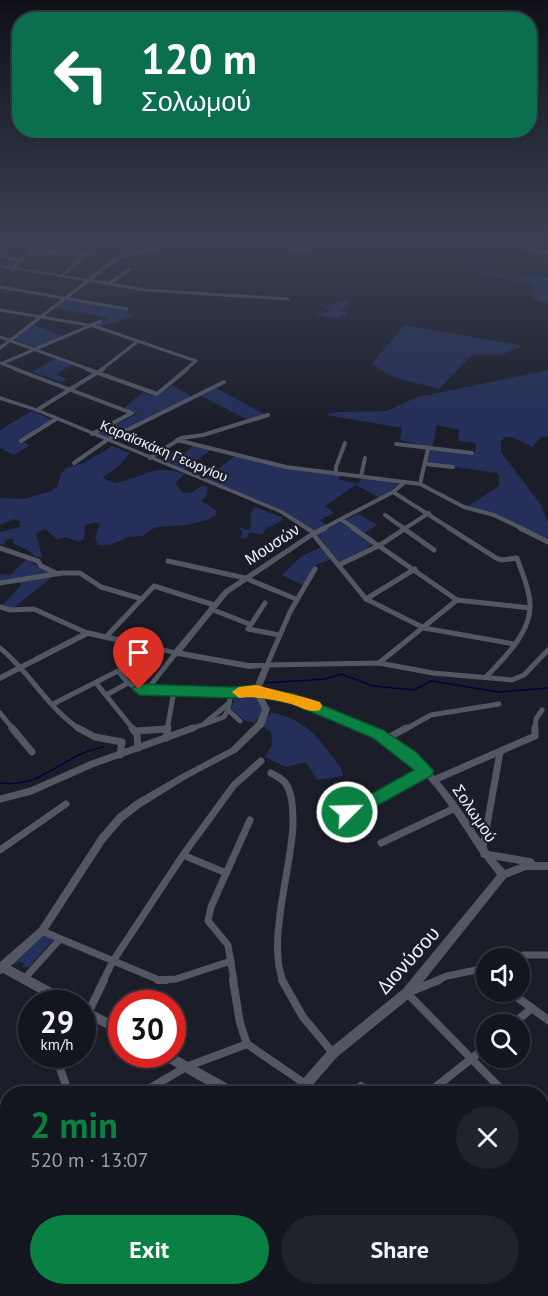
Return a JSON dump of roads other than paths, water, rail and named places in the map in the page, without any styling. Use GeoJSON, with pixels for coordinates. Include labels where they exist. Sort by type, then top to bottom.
{"type":"FeatureCollection","features":[{"type":"Feature","properties":{"kind":"street"},"geometry":{"type":"LineString","coordinates":[[0,348],[58,302]]}},
{"type":"Feature","properties":{"kind":"street"},"geometry":{"type":"LineString","coordinates":[[90,302],[127,309]]}},
{"type":"Feature","properties":{"kind":"street"},"geometry":{"type":"LineString","coordinates":[[0,310],[91,326],[196,361],[157,394],[0,337]]}},
{"type":"Feature","properties":{"kind":"street"},"geometry":{"type":"LineString","coordinates":[[1,363],[101,321]]}},
{"type":"Feature","properties":{"kind":"street"},"geometry":{"type":"LineString","coordinates":[[37,410],[97,372],[138,341]]}},
{"type":"Feature","properties":{"kind":"street"},"geometry":{"type":"LineString","coordinates":[[1,363],[131,412],[131,415],[92,434]]}},
{"type":"Feature","properties":{"kind":"street"},"geometry":{"type":"LineString","coordinates":[[74,463],[107,440],[224,382]]}},
{"type":"Feature","properties":{"kind":"street","name":"Καραϊσκάκη Γεωργίου"},"geometry":{"type":"LineString","coordinates":[[0,399],[37,410],[282,512],[314,533]]}},
{"type":"Feature","properties":{"kind":"street"},"geometry":{"type":"LineString","coordinates":[[150,458],[177,440],[203,435],[268,415]]}},
{"type":"Feature","properties":{"kind":"street"},"geometry":{"type":"LineString","coordinates":[[21,441],[56,419]]}},
{"type":"Feature","properties":{"kind":"street"},"geometry":{"type":"LineString","coordinates":[[177,440],[267,464],[420,484],[464,507],[494,515],[548,542]]}},
{"type":"Feature","properties":{"kind":"street"},"geometry":{"type":"LineString","coordinates":[[336,474],[336,467],[345,443]]}},
{"type":"Feature","properties":{"kind":"street"},"geometry":{"type":"LineString","coordinates":[[396,444],[472,453]]}},
{"type":"Feature","properties":{"kind":"street"},"geometry":{"type":"LineString","coordinates":[[420,484],[428,448]]}},
{"type":"Feature","properties":{"kind":"street"},"geometry":{"type":"LineString","coordinates":[[362,476],[361,469],[365,458]]}},
{"type":"Feature","properties":{"kind":"street"},"geometry":{"type":"LineString","coordinates":[[425,464],[453,468]]}},
{"type":"Feature","properties":{"kind":"street","name":"Μουσών"},"geometry":{"type":"LineString","coordinates":[[175,654],[226,592],[314,533],[393,492],[405,482]]}},
{"type":"Feature","properties":{"kind":"street"},"geometry":{"type":"LineString","coordinates":[[393,492],[496,558],[501,560],[517,558],[530,608],[528,620],[514,644],[486,677]]}},
{"type":"Feature","properties":{"kind":"street"},"geometry":{"type":"LineString","coordinates":[[339,565],[380,545],[429,513]]}},
{"type":"Feature","properties":{"kind":"street"},"geometry":{"type":"LineString","coordinates":[[385,515],[434,550]]}},
{"type":"Feature","properties":{"kind":"street"},"geometry":{"type":"LineString","coordinates":[[342,520],[457,600],[530,608]]}},
{"type":"Feature","properties":{"kind":"street"},"geometry":{"type":"LineString","coordinates":[[314,533],[366,599],[423,628],[514,644]]}},
{"type":"Feature","properties":{"kind":"street"},"geometry":{"type":"LineString","coordinates":[[0,548],[33,559],[41,566],[58,574]]}},
{"type":"Feature","properties":{"kind":"street"},"geometry":{"type":"LineString","coordinates":[[168,561],[245,578],[296,599]]}},
{"type":"Feature","properties":{"kind":"street"},"geometry":{"type":"LineString","coordinates":[[45,990],[1,968],[42,931],[102,839],[124,814],[183,777],[232,752],[261,724],[266,709],[257,693],[279,635],[296,599],[315,569]]}},
{"type":"Feature","properties":{"kind":"street"},"geometry":{"type":"LineString","coordinates":[[366,599],[415,569]]}},
{"type":"Feature","properties":{"kind":"street"},"geometry":{"type":"LineString","coordinates":[[0,583],[80,573],[87,581],[101,587],[142,599]]}},
{"type":"Feature","properties":{"kind":"street"},"geometry":{"type":"LineString","coordinates":[[106,638],[154,586],[213,607],[249,624]]}},
{"type":"Feature","properties":{"kind":"street"},"geometry":{"type":"LineString","coordinates":[[379,663],[457,600]]}},
{"type":"Feature","properties":{"kind":"street"},"geometry":{"type":"LineString","coordinates":[[265,603],[249,624],[248,629],[279,635]]}},
{"type":"Feature","properties":{"kind":"street"},"geometry":{"type":"LineString","coordinates":[[0,607],[10,610],[34,609],[87,633],[175,654],[249,666],[379,663],[433,673],[512,680],[519,679],[548,650]]}},
{"type":"Feature","properties":{"kind":"street"},"geometry":{"type":"LineString","coordinates":[[0,678],[87,633]]}},
{"type":"Feature","properties":{"kind":"street"},"geometry":{"type":"LineString","coordinates":[[0,648],[22,667],[72,725],[95,738],[122,742],[120,755]]}},
{"type":"Feature","properties":{"kind":"street"},"geometry":{"type":"LineString","coordinates":[[147,690],[175,654]]}},
{"type":"Feature","properties":{"kind":"street"},"geometry":{"type":"LineString","coordinates":[[53,704],[118,671],[136,689],[257,693]]}},
{"type":"Feature","properties":{"kind":"street"},"geometry":{"type":"LineString","coordinates":[[96,682],[138,737],[138,748]]}},
{"type":"Feature","properties":{"kind":"street"},"geometry":{"type":"LineString","coordinates":[[106,695],[128,683]]}},
{"type":"Feature","properties":{"kind":"street"},"geometry":{"type":"LineString","coordinates":[[166,738],[174,691]]}},
{"type":"Feature","properties":{"kind":"street"},"geometry":{"type":"LineString","coordinates":[[0,799],[31,791],[92,764],[224,717],[231,693]]}},
{"type":"Feature","properties":{"kind":"street","name":"Σολωμού"},"geometry":{"type":"LineString","coordinates":[[257,693],[302,701],[386,739],[434,780],[483,852],[503,875]]}},
{"type":"Feature","properties":{"kind":"street"},"geometry":{"type":"LineString","coordinates":[[386,739],[431,715],[499,704]]}},
{"type":"Feature","properties":{"kind":"street"},"geometry":{"type":"LineString","coordinates":[[228,707],[240,722]]}},
{"type":"Feature","properties":{"kind":"street"},"geometry":{"type":"LineString","coordinates":[[434,780],[535,736],[536,719],[542,710]]}},
{"type":"Feature","properties":{"kind":"street"},"geometry":{"type":"LineString","coordinates":[[0,713],[32,752]]}},
{"type":"Feature","properties":{"kind":"street"},"geometry":{"type":"LineString","coordinates":[[134,731],[167,729]]}},
{"type":"Feature","properties":{"kind":"street"},"geometry":{"type":"LineString","coordinates":[[500,752],[483,852],[545,865]]}},
{"type":"Feature","properties":{"kind":"street"},"geometry":{"type":"LineString","coordinates":[[96,992],[113,961],[183,855],[234,785],[261,760]]}},
{"type":"Feature","properties":{"kind":"street"},"geometry":{"type":"LineString","coordinates":[[340,793],[347,812],[351,813],[426,771]]}},
{"type":"Feature","properties":{"kind":"street"},"geometry":{"type":"LineString","coordinates":[[271,773],[286,784],[292,811],[293,831],[276,945],[277,962],[293,1002],[306,1022],[333,1053]]}},
{"type":"Feature","properties":{"kind":"street"},"geometry":{"type":"LineString","coordinates":[[0,850],[66,804]]}},
{"type":"Feature","properties":{"kind":"street"},"geometry":{"type":"LineString","coordinates":[[381,843],[455,808]]}},
{"type":"Feature","properties":{"kind":"street"},"geometry":{"type":"LineString","coordinates":[[250,820],[208,917],[210,926],[228,945],[242,1032],[248,1044],[304,1083]]}},
{"type":"Feature","properties":{"kind":"street"},"geometry":{"type":"LineString","coordinates":[[183,855],[226,873]]}},
{"type":"Feature","properties":{"kind":"street"},"geometry":{"type":"LineString","coordinates":[[503,875],[519,867],[545,865]]}},
{"type":"Feature","properties":{"kind":"street","name":"Διονύσου"},"geometry":{"type":"LineString","coordinates":[[302,1086],[333,1053],[407,993],[503,875]]}},
{"type":"Feature","properties":{"kind":"street"},"geometry":{"type":"LineString","coordinates":[[42,931],[166,981],[231,961]]}},
{"type":"Feature","properties":{"kind":"street"},"geometry":{"type":"LineString","coordinates":[[25,979],[60,939]]}},
{"type":"Feature","properties":{"kind":"street"},"geometry":{"type":"LineString","coordinates":[[530,954],[548,955]]}},
{"type":"Feature","properties":{"kind":"street"},"geometry":{"type":"LineString","coordinates":[[476,971],[447,976],[407,993],[498,1086]]}},
{"type":"Feature","properties":{"kind":"street"},"geometry":{"type":"LineString","coordinates":[[524,1002],[548,1020]]}},
{"type":"Feature","properties":{"kind":"street"},"geometry":{"type":"LineString","coordinates":[[525,1014],[532,1008]]}},
{"type":"Feature","properties":{"kind":"street"},"geometry":{"type":"LineString","coordinates":[[186,1066],[248,1044]]}},
{"type":"Feature","properties":{"kind":"street"},"geometry":{"type":"LineString","coordinates":[[437,1086],[476,1055]]}},
{"type":"Feature","properties":{"kind":"street"},"geometry":{"type":"LineString","coordinates":[[186,1066],[221,1086]]}},
{"type":"Feature","properties":{"kind":"street"},"geometry":{"type":"LineString","coordinates":[[60,1068],[66,1086]]}},
{"type":"Feature","properties":{"kind":"street"},"geometry":{"type":"LineString","coordinates":[[153,1086],[183,1068]]}},
{"type":"Feature","properties":{"kind":"waterway"},"geometry":{"type":"LineString","coordinates":[[265,683],[325,679],[341,674],[373,686],[414,690],[431,681],[499,692],[548,688]]}},
{"type":"Feature","properties":{"kind":"waterway"},"geometry":{"type":"LineString","coordinates":[[0,783],[29,781],[76,756],[103,747]]}}]}
